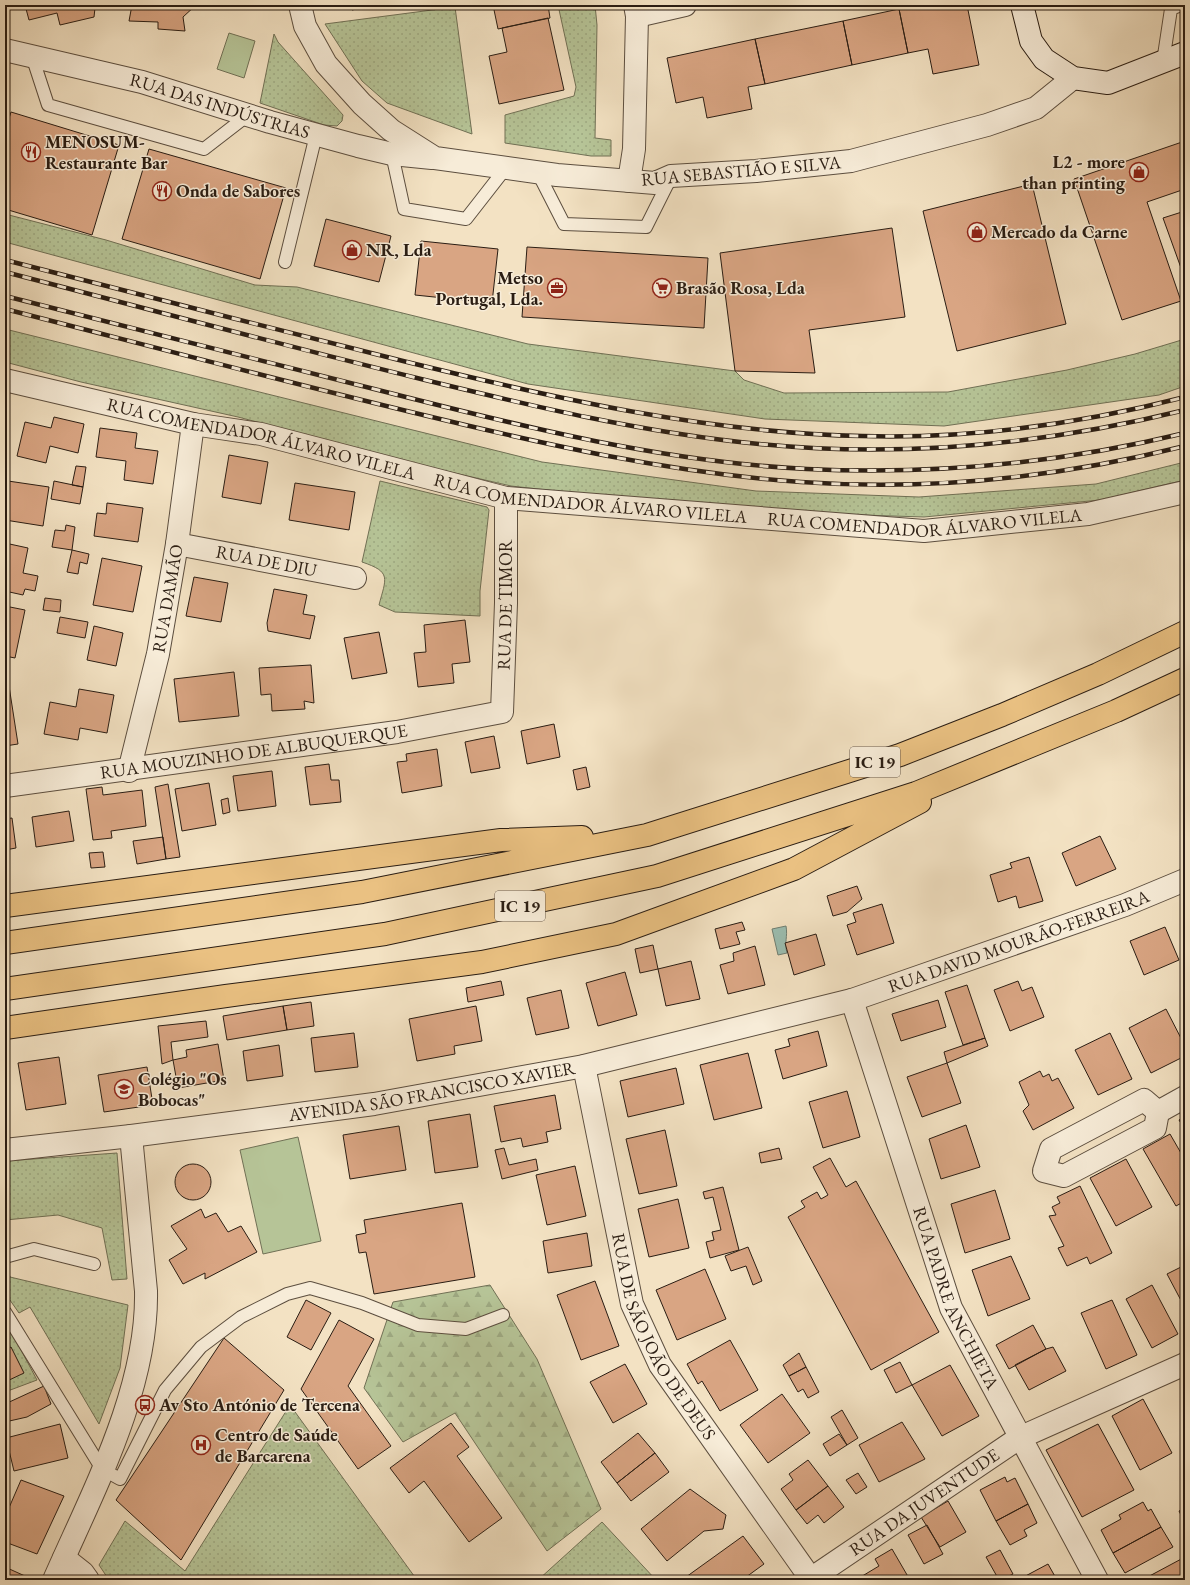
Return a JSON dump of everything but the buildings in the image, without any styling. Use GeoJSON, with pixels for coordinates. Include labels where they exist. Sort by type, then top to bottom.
{"type":"FeatureCollection","features":[{"type":"Feature","properties":{"kind":"highway","name":"IC 19"},"geometry":{"type":"LineString","coordinates":[[5,943],[362,892],[647,835],[900,754],[1002,715],[1064,689],[1185,632]]}},
{"type":"Feature","properties":{"kind":"highway","name":"IC 19"},"geometry":{"type":"LineString","coordinates":[[5,989],[385,934],[657,876],[916,793],[1116,711],[1185,679]]}},
{"type":"Feature","properties":{"kind":"highway"},"geometry":{"type":"LineString","coordinates":[[5,1028],[233,995],[482,962],[616,934],[794,869],[1017,752]]}},
{"type":"Feature","properties":{"kind":"highway"},"geometry":{"type":"LineString","coordinates":[[5,906],[501,840],[647,835]]}},
{"type":"Feature","properties":{"kind":"street","name":"RUA SEBASTIÃO E SILVA"},"geometry":{"type":"LineString","coordinates":[[300,5],[305,26],[326,64],[362,104],[391,130],[435,158],[538,173],[655,183],[671,176],[756,171],[851,161],[987,125],[1036,108],[1073,78]]}},
{"type":"Feature","properties":{"kind":"street"},"geometry":{"type":"LineString","coordinates":[[629,181],[634,149],[636,10],[685,5]]}},
{"type":"Feature","properties":{"kind":"street"},"geometry":{"type":"LineString","coordinates":[[1022,5],[1031,41],[1044,58],[1073,78],[1108,83],[1185,53]]}},
{"type":"Feature","properties":{"kind":"street","name":"RUA DAS INDÚSTRIAS"},"geometry":{"type":"LineString","coordinates":[[5,50],[142,82],[316,135],[392,154],[435,158]]}},
{"type":"Feature","properties":{"kind":"street","name":"RUA COMENDADOR ÁLVARO VILELA"},"geometry":{"type":"LineString","coordinates":[[5,380],[193,424],[261,434],[506,498],[924,531],[1088,514],[1185,492]]}},
{"type":"Feature","properties":{"kind":"street","name":"RUA DAMÃO"},"geometry":{"type":"LineString","coordinates":[[129,771],[158,654],[177,544],[193,424]]}},
{"type":"Feature","properties":{"kind":"street","name":"RUA DE TIMOR"},"geometry":{"type":"LineString","coordinates":[[502,712],[506,603],[506,498]]}},
{"type":"Feature","properties":{"kind":"street","name":"RUA DE DIU"},"geometry":{"type":"LineString","coordinates":[[177,544],[355,578]]}},
{"type":"Feature","properties":{"kind":"street","name":"RUA MOUZINHO DE ALBUQUERQUE"},"geometry":{"type":"LineString","coordinates":[[5,786],[129,771],[397,732],[502,712]]}},
{"type":"Feature","properties":{"kind":"street","name":"RUA DAVID MOURÃO-FERREIRA"},"geometry":{"type":"LineString","coordinates":[[852,1000],[1125,905],[1185,880]]}},
{"type":"Feature","properties":{"kind":"street","name":"AVENIDA SÃO FRANCISCO XAVIER"},"geometry":{"type":"LineString","coordinates":[[5,1150],[132,1136],[374,1104],[584,1066],[852,1000]]}},
{"type":"Feature","properties":{"kind":"street","name":"RUA PADRE ANCHIETA"},"geometry":{"type":"LineString","coordinates":[[852,1000],[951,1308],[1019,1438],[1097,1580]]}},
{"type":"Feature","properties":{"kind":"street","name":"RUA DE SÃO JOÃO DE DEUS"},"geometry":{"type":"LineString","coordinates":[[584,1066],[632,1304],[660,1365],[810,1579]]}},
{"type":"Feature","properties":{"kind":"street"},"geometry":{"type":"LineString","coordinates":[[1158,1112],[1185,1097]]}},
{"type":"Feature","properties":{"kind":"street"},"geometry":{"type":"LineString","coordinates":[[1144,1100],[1158,1112],[1155,1128],[1064,1176],[1044,1171],[1051,1149],[1144,1100]]}},
{"type":"Feature","properties":{"kind":"street"},"geometry":{"type":"LineString","coordinates":[[54,1580],[102,1469],[129,1400],[138,1367],[147,1308],[132,1136]]}},
{"type":"Feature","properties":{"kind":"street","name":"RUA DA JUVENTUDE"},"geometry":{"type":"LineString","coordinates":[[810,1579],[1019,1438],[1185,1364]]}},
{"type":"Feature","properties":{"kind":"street"},"geometry":{"type":"LineString","coordinates":[[64,1558],[83,1578]]}},
{"type":"Feature","properties":{"kind":"lane"},"geometry":{"type":"LineString","coordinates":[[1163,62],[1171,9],[1180,5]]}},
{"type":"Feature","properties":{"kind":"lane"},"geometry":{"type":"LineString","coordinates":[[32,56],[48,105],[204,149],[248,115]]}},
{"type":"Feature","properties":{"kind":"lane"},"geometry":{"type":"LineString","coordinates":[[285,262],[316,135]]}},
{"type":"Feature","properties":{"kind":"lane"},"geometry":{"type":"LineString","coordinates":[[392,154],[404,209],[466,219],[505,169]]}},
{"type":"Feature","properties":{"kind":"lane"},"geometry":{"type":"LineString","coordinates":[[538,173],[564,224],[646,227],[671,176]]}},
{"type":"Feature","properties":{"kind":"lane"},"geometry":{"type":"LineString","coordinates":[[5,1257],[34,1249],[94,1264]]}},
{"type":"Feature","properties":{"kind":"lane"},"geometry":{"type":"LineString","coordinates":[[5,1312],[102,1469],[120,1479],[165,1390],[201,1347],[240,1317],[287,1294],[310,1288],[362,1303],[418,1325],[466,1329],[503,1314]]}},
{"type":"Feature","properties":{"kind":"green space"},"geometry":{"type":"Polygon","coordinates":[[[558,5],[595,5],[597,25],[595,138],[611,140],[611,156],[591,156],[505,143],[505,115],[574,96],[576,87],[558,5]]]}},
{"type":"Feature","properties":{"kind":"green space"},"geometry":{"type":"Polygon","coordinates":[[[455,7],[472,134],[387,103],[362,81],[325,24],[455,7]]]}},
{"type":"Feature","properties":{"kind":"green space"},"geometry":{"type":"Polygon","coordinates":[[[229,33],[255,41],[244,78],[217,69],[229,33]]]}},
{"type":"Feature","properties":{"kind":"green space"},"geometry":{"type":"Polygon","coordinates":[[[274,34],[278,42],[343,115],[342,121],[337,126],[324,125],[260,103],[274,34]]]}},
{"type":"Feature","properties":{"kind":"green space"},"geometry":{"type":"Polygon","coordinates":[[[5,214],[106,240],[255,285],[297,287],[528,344],[735,371],[744,380],[784,393],[948,392],[1067,370],[1135,354],[1185,339],[1185,386],[1159,395],[944,426],[765,419],[528,384],[5,242],[5,214]]]}},
{"type":"Feature","properties":{"kind":"green space"},"geometry":{"type":"Polygon","coordinates":[[[5,329],[542,462],[756,491],[919,497],[1096,484],[1185,462],[1185,480],[1100,500],[924,517],[831,514],[610,497],[511,486],[420,465],[238,417],[81,382],[5,362],[5,329]]]}},
{"type":"Feature","properties":{"kind":"green space"},"geometry":{"type":"Polygon","coordinates":[[[380,481],[487,507],[489,510],[480,591],[480,616],[395,612],[379,605],[384,588],[384,577],[378,569],[362,562],[380,481]]]}},
{"type":"Feature","properties":{"kind":"green space"},"geometry":{"type":"Polygon","coordinates":[[[298,1137],[321,1241],[263,1254],[240,1150],[298,1137]]]}},
{"type":"Feature","properties":{"kind":"green space"},"geometry":{"type":"Polygon","coordinates":[[[117,1153],[127,1279],[112,1280],[102,1228],[58,1215],[5,1220],[5,1161],[117,1153]]]}},
{"type":"Feature","properties":{"kind":"green space"},"geometry":{"type":"Polygon","coordinates":[[[5,1260],[10,1277],[128,1305],[120,1368],[99,1424],[30,1307],[19,1313],[5,1293],[5,1260]]]}},
{"type":"Feature","properties":{"kind":"green space"},"geometry":{"type":"Polygon","coordinates":[[[490,1285],[537,1359],[601,1509],[547,1551],[455,1413],[403,1442],[364,1388],[393,1302],[490,1285]]]}},
{"type":"Feature","properties":{"kind":"green space"},"geometry":{"type":"Polygon","coordinates":[[[5,1320],[37,1380],[5,1392],[5,1320]]]}},
{"type":"Feature","properties":{"kind":"green space"},"geometry":{"type":"Polygon","coordinates":[[[290,1405],[417,1580],[109,1580],[99,1565],[125,1521],[185,1571],[290,1405]]]}},
{"type":"Feature","properties":{"kind":"green space"},"geometry":{"type":"Polygon","coordinates":[[[602,1522],[656,1580],[538,1580],[602,1522]]]}},
{"type":"Feature","properties":{"kind":"shaded area"},"geometry":{"type":"Polygon","coordinates":[[[786,926],[787,953],[778,955],[772,929],[786,926]]]}},
{"type":"Feature","properties":{"kind":"railway"},"geometry":{"type":"LineString","coordinates":[[5,260],[353,349],[516,388],[688,421],[746,428],[862,436],[943,435],[1025,428],[1065,422],[1145,407],[1185,397]]}},
{"type":"Feature","properties":{"kind":"railway"},"geometry":{"type":"LineString","coordinates":[[5,272],[317,353],[504,399],[588,418],[716,439],[812,448],[866,449],[974,445],[1080,432],[1185,410]]}},
{"type":"Feature","properties":{"kind":"railway"},"geometry":{"type":"LineString","coordinates":[[5,296],[490,418],[595,441],[700,459],[807,469],[902,470],[950,468],[1045,459],[1092,452],[1185,433]]}},
{"type":"Feature","properties":{"kind":"railway"},"geometry":{"type":"LineString","coordinates":[[5,309],[312,388],[511,436],[607,456],[703,472],[752,478],[849,484],[898,485],[946,483],[994,479],[1091,466],[1185,446]]}},
{"type":"Feature","properties":{"kind":"place","name":"MENOSUM- Restaurante Bar"},"geometry":{"type":"Point","coordinates":[31,152]}},
{"type":"Feature","properties":{"kind":"place","name":"L2 - more than printing"},"geometry":{"type":"Point","coordinates":[1139,172]}},
{"type":"Feature","properties":{"kind":"place","name":"Onda de Sabores"},"geometry":{"type":"Point","coordinates":[162,191]}},
{"type":"Feature","properties":{"kind":"place","name":"Mercado da Carne"},"geometry":{"type":"Point","coordinates":[977,232]}},
{"type":"Feature","properties":{"kind":"place","name":"NR, Lda"},"geometry":{"type":"Point","coordinates":[352,250]}},
{"type":"Feature","properties":{"kind":"place","name":"Metso Portugal, Lda."},"geometry":{"type":"Point","coordinates":[557,288]}},
{"type":"Feature","properties":{"kind":"place","name":"Brasão Rosa, Lda"},"geometry":{"type":"Point","coordinates":[662,288]}},
{"type":"Feature","properties":{"kind":"place","name":"Colégio \"Os Bobocas\""},"geometry":{"type":"Point","coordinates":[124,1089]}},
{"type":"Feature","properties":{"kind":"place","name":"Av Sto António de Tercena"},"geometry":{"type":"Point","coordinates":[145,1405]}},
{"type":"Feature","properties":{"kind":"place","name":"Centro de Saúde de Barcarena"},"geometry":{"type":"Point","coordinates":[201,1445]}}]}
